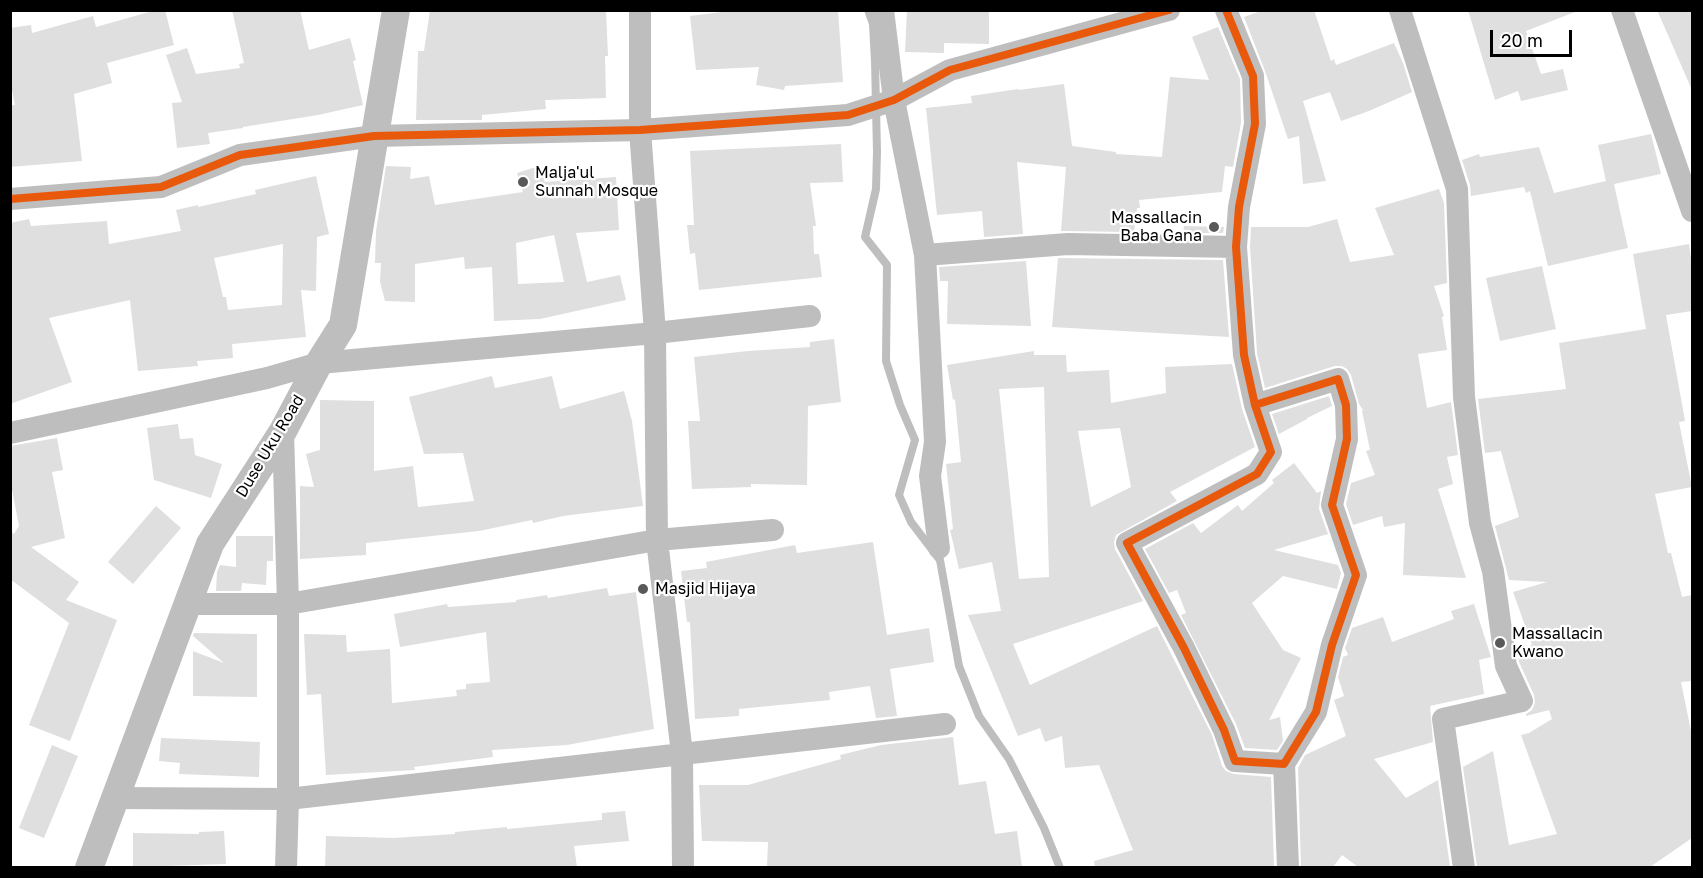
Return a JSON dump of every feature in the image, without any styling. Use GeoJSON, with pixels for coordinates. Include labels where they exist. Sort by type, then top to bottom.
{"type":"FeatureCollection","features":[{"type":"Feature","properties":{"kind":"street","name":"Duse Uku Road"},"geometry":{"type":"LineString","coordinates":[[89,867],[210,544],[283,430],[319,363],[343,325],[396,10]]}},
{"type":"Feature","properties":{"kind":"street"},"geometry":{"type":"LineString","coordinates":[[640,10],[640,130],[655,333],[657,540],[682,754],[683,867]]}},
{"type":"Feature","properties":{"kind":"street"},"geometry":{"type":"LineString","coordinates":[[883,10],[894,100],[925,255],[935,442],[930,476],[939,548]]}},
{"type":"Feature","properties":{"kind":"street"},"geometry":{"type":"LineString","coordinates":[[10,199],[161,188],[240,156],[374,136],[640,130],[848,115],[894,100],[950,70],[1168,10]]}},
{"type":"Feature","properties":{"kind":"street"},"geometry":{"type":"LineString","coordinates":[[1226,10],[1253,76],[1255,124],[1239,207],[1236,247],[1244,355],[1255,405],[1271,452],[1257,474],[1127,543],[1184,648],[1224,730],[1235,761],[1284,763]]}},
{"type":"Feature","properties":{"kind":"street"},"geometry":{"type":"LineString","coordinates":[[1400,10],[1457,189],[1464,397],[1480,523],[1493,571],[1506,666],[1522,701],[1443,719],[1464,867]]}},
{"type":"Feature","properties":{"kind":"street"},"geometry":{"type":"LineString","coordinates":[[1622,10],[1692,211]]}},
{"type":"Feature","properties":{"kind":"street"},"geometry":{"type":"LineString","coordinates":[[925,255],[1068,244],[1236,247]]}},
{"type":"Feature","properties":{"kind":"street"},"geometry":{"type":"LineString","coordinates":[[10,433],[267,378],[319,363],[655,333],[810,316]]}},
{"type":"Feature","properties":{"kind":"street"},"geometry":{"type":"LineString","coordinates":[[1255,405],[1338,379],[1346,405],[1347,439],[1332,505],[1356,575],[1332,645],[1316,712],[1284,763],[1288,867]]}},
{"type":"Feature","properties":{"kind":"street"},"geometry":{"type":"LineString","coordinates":[[283,430],[288,604],[286,867]]}},
{"type":"Feature","properties":{"kind":"street"},"geometry":{"type":"LineString","coordinates":[[188,604],[288,604],[657,540],[773,530]]}},
{"type":"Feature","properties":{"kind":"street"},"geometry":{"type":"LineString","coordinates":[[115,798],[288,799],[945,723]]}},
{"type":"Feature","properties":{"kind":"building"},"geometry":{"type":"Polygon","coordinates":[[[156,10],[165,10],[174,45],[107,63],[112,83],[74,94],[82,161],[10,167],[10,105],[15,105],[10,80],[10,28],[31,25],[32,33],[93,16],[96,27],[156,10]]]}},
{"type":"Feature","properties":{"kind":"building"},"geometry":{"type":"Polygon","coordinates":[[[232,10],[300,10],[309,50],[350,38],[363,105],[318,115],[208,133],[210,144],[177,148],[172,103],[182,102],[166,55],[187,48],[196,74],[240,68],[239,64],[244,63],[232,10]]]}},
{"type":"Feature","properties":{"kind":"building"},"geometry":{"type":"Polygon","coordinates":[[[430,10],[606,10],[608,56],[605,56],[606,98],[545,100],[546,109],[482,115],[482,120],[416,120],[418,51],[424,51],[430,10]]]}},
{"type":"Feature","properties":{"kind":"building"},"geometry":{"type":"Polygon","coordinates":[[[739,10],[838,10],[843,82],[785,86],[784,90],[756,85],[759,67],[696,70],[690,16],[739,10]]]}},
{"type":"Feature","properties":{"kind":"building"},"geometry":{"type":"Polygon","coordinates":[[[907,10],[989,10],[989,44],[944,43],[944,53],[905,52],[907,10]]]}},
{"type":"Feature","properties":{"kind":"building"},"geometry":{"type":"Polygon","coordinates":[[[1264,10],[1314,10],[1331,61],[1334,59],[1336,65],[1394,43],[1403,63],[1412,92],[1369,111],[1341,121],[1330,92],[1303,101],[1326,181],[1303,184],[1299,136],[1288,139],[1244,17],[1264,10]]]}},
{"type":"Feature","properties":{"kind":"building"},"geometry":{"type":"Polygon","coordinates":[[[1468,10],[1575,10],[1575,12],[1526,31],[1541,74],[1563,69],[1568,90],[1521,101],[1518,91],[1495,100],[1468,10]]]}},
{"type":"Feature","properties":{"kind":"building"},"geometry":{"type":"Polygon","coordinates":[[[1657,10],[1692,10],[1692,90],[1657,10]]]}},
{"type":"Feature","properties":{"kind":"building"},"geometry":{"type":"Polygon","coordinates":[[[1218,27],[1240,79],[1241,123],[1233,167],[1225,166],[1222,192],[1139,200],[1140,208],[1137,208],[1134,232],[1061,231],[1066,167],[1017,162],[1023,234],[984,237],[982,211],[937,215],[926,108],[972,103],[971,96],[1064,84],[1072,146],[1116,152],[1116,154],[1162,157],[1170,77],[1209,80],[1192,37],[1218,27]]]}},
{"type":"Feature","properties":{"kind":"building"},"geometry":{"type":"Polygon","coordinates":[[[1651,134],[1661,174],[1614,184],[1628,248],[1548,266],[1530,191],[1526,193],[1524,187],[1471,196],[1462,160],[1479,154],[1480,157],[1539,147],[1554,193],[1606,181],[1598,145],[1651,134]]]}},
{"type":"Feature","properties":{"kind":"building"},"geometry":{"type":"Polygon","coordinates":[[[841,144],[843,182],[810,183],[816,226],[813,226],[814,254],[819,254],[822,277],[699,290],[695,253],[690,254],[687,225],[694,225],[690,151],[841,144]]]}},
{"type":"Feature","properties":{"kind":"building"},"geometry":{"type":"Polygon","coordinates":[[[386,166],[411,167],[410,179],[429,176],[435,205],[523,192],[517,173],[539,166],[545,182],[616,177],[619,230],[576,233],[587,282],[620,275],[626,300],[540,319],[494,321],[492,267],[465,269],[464,257],[415,264],[415,302],[385,301],[380,282],[381,263],[375,263],[376,231],[386,166]],[[554,235],[516,243],[518,284],[564,282],[554,235]]]}},
{"type":"Feature","properties":{"kind":"building"},"geometry":{"type":"Polygon","coordinates":[[[316,176],[329,234],[317,237],[316,291],[301,290],[306,337],[232,344],[233,358],[197,361],[198,366],[138,371],[130,300],[49,318],[72,382],[10,404],[10,223],[29,219],[31,226],[107,221],[109,244],[181,231],[176,210],[256,194],[255,190],[316,176]],[[283,244],[214,258],[228,310],[282,305],[283,244]]]}},
{"type":"Feature","properties":{"kind":"building"},"geometry":{"type":"Polygon","coordinates":[[[1439,189],[1444,203],[1447,283],[1434,286],[1444,316],[1442,317],[1447,350],[1418,354],[1427,408],[1451,402],[1458,455],[1447,457],[1453,484],[1438,489],[1466,578],[1403,575],[1405,523],[1384,527],[1382,516],[1353,525],[1346,504],[1351,483],[1375,475],[1366,451],[1370,450],[1363,410],[1347,369],[1335,366],[1265,388],[1257,353],[1250,247],[1251,227],[1308,227],[1337,219],[1350,262],[1394,255],[1375,208],[1439,189]]]}},
{"type":"Feature","properties":{"kind":"building"},"geometry":{"type":"Polygon","coordinates":[[[1184,226],[1224,227],[1223,233],[1183,233],[1184,226]]]}},
{"type":"Feature","properties":{"kind":"building"},"geometry":{"type":"Polygon","coordinates":[[[1689,244],[1692,266],[1692,311],[1666,315],[1685,421],[1679,422],[1692,487],[1655,494],[1668,553],[1671,553],[1682,597],[1692,595],[1692,681],[1681,682],[1692,736],[1692,838],[1650,867],[1477,867],[1463,767],[1493,751],[1509,845],[1557,834],[1521,735],[1529,733],[1552,719],[1549,710],[1526,716],[1535,703],[1534,695],[1519,662],[1517,650],[1532,645],[1513,592],[1547,582],[1509,580],[1495,526],[1519,517],[1501,451],[1485,453],[1478,399],[1566,389],[1559,343],[1646,329],[1633,254],[1689,244]]]}},
{"type":"Feature","properties":{"kind":"building"},"geometry":{"type":"Polygon","coordinates":[[[1058,258],[1223,260],[1229,337],[1052,327],[1058,258]]]}},
{"type":"Feature","properties":{"kind":"building"},"geometry":{"type":"Polygon","coordinates":[[[1026,261],[1031,326],[947,324],[948,281],[940,281],[939,267],[1026,261]]]}},
{"type":"Feature","properties":{"kind":"building"},"geometry":{"type":"Polygon","coordinates":[[[1542,266],[1556,329],[1500,341],[1486,278],[1542,266]]]}},
{"type":"Feature","properties":{"kind":"building"},"geometry":{"type":"Polygon","coordinates":[[[834,339],[841,402],[808,406],[807,485],[751,484],[751,487],[692,489],[688,421],[700,421],[694,357],[810,347],[810,342],[834,339]]]}},
{"type":"Feature","properties":{"kind":"building"},"geometry":{"type":"Polygon","coordinates":[[[1034,351],[1034,355],[1066,355],[1067,372],[1109,370],[1111,403],[1166,393],[1165,367],[1232,364],[1242,409],[1255,447],[1170,492],[1177,501],[1116,535],[1115,549],[1143,601],[1013,644],[1030,685],[1157,626],[1212,735],[1222,766],[1226,771],[1234,774],[1271,777],[1274,867],[1095,867],[1094,861],[1133,850],[1099,765],[1065,768],[1062,736],[1045,742],[1040,728],[1018,736],[968,615],[1001,611],[992,562],[959,569],[950,530],[953,529],[946,464],[961,462],[955,399],[953,400],[947,365],[1034,351]],[[1044,387],[999,389],[1019,579],[1049,577],[1044,387]],[[1120,428],[1078,431],[1091,507],[1131,487],[1120,428]]]}},
{"type":"Feature","properties":{"kind":"building"},"geometry":{"type":"Polygon","coordinates":[[[492,376],[495,388],[552,376],[560,409],[624,391],[632,421],[643,506],[563,516],[533,523],[532,520],[479,531],[366,543],[366,555],[300,559],[300,486],[314,487],[306,454],[320,450],[320,400],[374,401],[374,471],[413,466],[418,507],[474,501],[463,453],[424,454],[409,397],[492,376]]]}},
{"type":"Feature","properties":{"kind":"building"},"geometry":{"type":"Polygon","coordinates":[[[1329,396],[1332,406],[1279,434],[1272,414],[1329,396]]]}},
{"type":"Feature","properties":{"kind":"building"},"geometry":{"type":"Polygon","coordinates":[[[178,424],[180,439],[193,438],[195,455],[222,464],[211,498],[154,480],[147,428],[178,424]]]}},
{"type":"Feature","properties":{"kind":"building"},"geometry":{"type":"Polygon","coordinates":[[[57,438],[63,470],[52,472],[65,538],[31,547],[79,582],[66,600],[117,620],[70,741],[29,725],[69,623],[10,579],[10,531],[14,534],[19,526],[10,479],[10,446],[57,438]]]}},
{"type":"Feature","properties":{"kind":"building"},"geometry":{"type":"Polygon","coordinates":[[[1294,463],[1317,493],[1321,491],[1319,509],[1328,534],[1274,550],[1338,565],[1341,573],[1337,589],[1283,576],[1252,603],[1283,650],[1301,658],[1269,720],[1280,717],[1283,741],[1277,750],[1245,748],[1236,724],[1181,615],[1186,613],[1177,590],[1169,593],[1145,549],[1193,523],[1201,533],[1238,505],[1242,511],[1274,483],[1272,480],[1294,463]]]}},
{"type":"Feature","properties":{"kind":"building"},"geometry":{"type":"Polygon","coordinates":[[[156,506],[181,528],[133,584],[108,562],[156,506]]]}},
{"type":"Feature","properties":{"kind":"building"},"geometry":{"type":"Polygon","coordinates":[[[236,536],[273,536],[273,561],[267,561],[266,585],[242,583],[241,591],[216,591],[217,572],[220,565],[236,567],[236,536]]]}},
{"type":"Feature","properties":{"kind":"building"},"geometry":{"type":"Polygon","coordinates":[[[873,542],[887,635],[929,628],[934,662],[890,669],[897,716],[876,718],[870,686],[829,692],[830,700],[739,709],[739,716],[695,719],[690,622],[687,622],[681,571],[707,568],[706,562],[795,545],[797,553],[873,542]]]}},
{"type":"Feature","properties":{"kind":"building"},"geometry":{"type":"Polygon","coordinates":[[[607,588],[609,596],[636,592],[654,729],[567,745],[492,750],[493,757],[414,767],[415,770],[326,775],[321,694],[307,695],[304,634],[346,635],[347,652],[390,649],[392,703],[457,696],[456,690],[466,689],[466,684],[490,682],[486,632],[400,647],[394,614],[447,604],[448,607],[516,602],[516,600],[547,595],[548,598],[607,588]]]}},
{"type":"Feature","properties":{"kind":"building"},"geometry":{"type":"Polygon","coordinates":[[[1474,604],[1491,657],[1479,660],[1484,694],[1430,706],[1433,742],[1374,759],[1406,798],[1438,780],[1450,867],[1358,867],[1342,855],[1333,867],[1301,867],[1298,768],[1305,755],[1346,736],[1334,700],[1344,696],[1338,677],[1343,657],[1348,655],[1345,648],[1352,628],[1383,617],[1392,642],[1454,619],[1451,611],[1474,604]]]}},
{"type":"Feature","properties":{"kind":"building"},"geometry":{"type":"Polygon","coordinates":[[[194,633],[257,634],[257,697],[193,696],[193,651],[224,663],[193,636],[194,633]]]}},
{"type":"Feature","properties":{"kind":"building"},"geometry":{"type":"Polygon","coordinates":[[[953,737],[959,785],[986,781],[995,834],[1017,831],[1022,867],[767,867],[768,842],[702,841],[699,785],[748,785],[841,759],[840,755],[881,745],[953,737]]]}},
{"type":"Feature","properties":{"kind":"building"},"geometry":{"type":"Polygon","coordinates":[[[161,738],[260,742],[259,777],[179,774],[180,763],[159,761],[161,738]]]}},
{"type":"Feature","properties":{"kind":"building"},"geometry":{"type":"Polygon","coordinates":[[[52,745],[78,756],[44,838],[19,828],[52,745]]]}},
{"type":"Feature","properties":{"kind":"building"},"geometry":{"type":"Polygon","coordinates":[[[625,811],[629,841],[574,846],[577,867],[325,867],[326,836],[393,838],[455,834],[455,832],[507,827],[507,829],[602,820],[602,813],[625,811]]]}},
{"type":"Feature","properties":{"kind":"building"},"geometry":{"type":"Polygon","coordinates":[[[224,831],[226,864],[133,867],[133,833],[199,834],[199,832],[224,831]]]}},
{"type":"Feature","properties":{"kind":"waterway"},"geometry":{"type":"LineString","coordinates":[[868,10],[873,24],[877,152],[876,189],[865,237],[887,265],[886,361],[900,405],[915,440],[899,495],[911,522],[940,560],[959,666],[979,716],[1009,759],[1044,828],[1060,868]]}},
{"type":"Feature","properties":{"kind":"cycle path"},"geometry":{"type":"LineString","coordinates":[[10,199],[161,187],[240,155],[374,136],[640,130],[848,115],[894,100],[950,70],[1169,10]]}},
{"type":"Feature","properties":{"kind":"cycle path"},"geometry":{"type":"LineString","coordinates":[[1226,10],[1253,76],[1255,124],[1239,207],[1236,247],[1244,355],[1255,405],[1271,452],[1257,474],[1127,543],[1184,648],[1224,730],[1235,761],[1284,764],[1316,712],[1332,645],[1356,575],[1332,505],[1347,439],[1346,405],[1338,379],[1255,405]]}},
{"type":"Feature","properties":{"kind":"place","name":"Malja'ul Sunnah Mosque"},"geometry":{"type":"Point","coordinates":[523,182]}},
{"type":"Feature","properties":{"kind":"place","name":"Massallacin Baba Gana"},"geometry":{"type":"Point","coordinates":[1214,227]}},
{"type":"Feature","properties":{"kind":"place","name":"Masjid Hijaya"},"geometry":{"type":"Point","coordinates":[643,589]}},
{"type":"Feature","properties":{"kind":"place","name":"Massallacin Kwano"},"geometry":{"type":"Point","coordinates":[1500,643]}}]}
